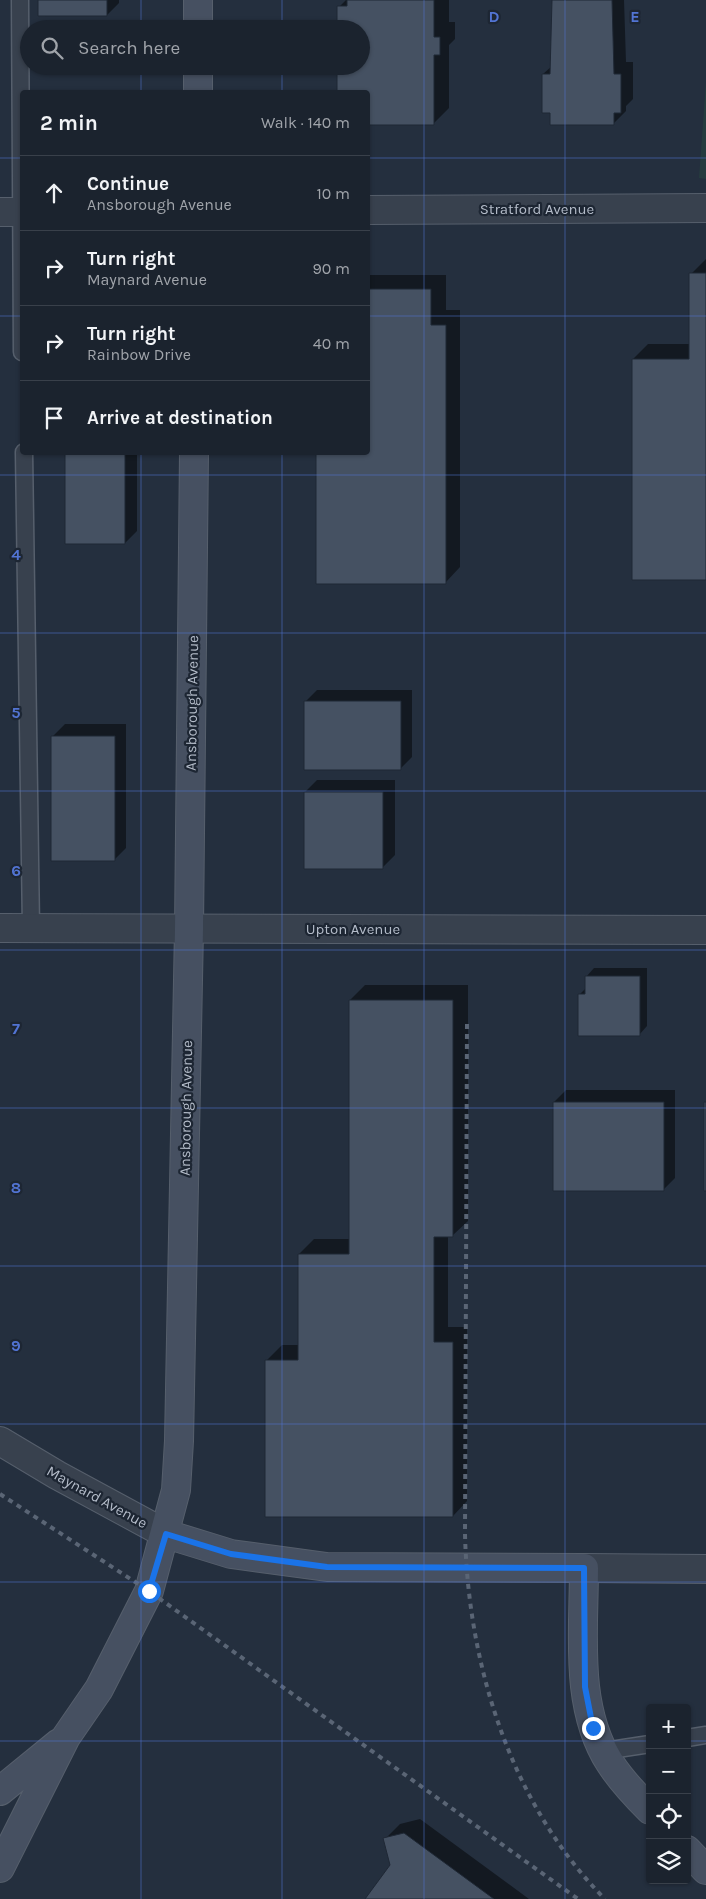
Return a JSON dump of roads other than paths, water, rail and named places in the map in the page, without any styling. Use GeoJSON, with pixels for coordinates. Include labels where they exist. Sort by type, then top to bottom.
{"type":"FeatureCollection","features":[{"type":"Feature","properties":{"kind":"main road"},"geometry":{"type":"LineString","coordinates":[[198,0],[198,20]]}},
{"type":"Feature","properties":{"kind":"main road"},"geometry":{"type":"LineString","coordinates":[[198,75],[198,90]]}},
{"type":"Feature","properties":{"kind":"main road","name":"Ansborough Avenue"},"geometry":{"type":"LineString","coordinates":[[0,1868],[66,1737],[100,1689],[149,1591],[166,1534],[176,1490],[179,1441],[189,929],[194,455]]}},
{"type":"Feature","properties":{"kind":"main road","name":"Maynard Avenue"},"geometry":{"type":"LineString","coordinates":[[166,1534],[231,1554],[327,1567],[584,1568]]}},
{"type":"Feature","properties":{"kind":"main road"},"geometry":{"type":"LineString","coordinates":[[584,1568],[585,1687],[593,1728],[610,1763],[646,1805]]}},
{"type":"Feature","properties":{"kind":"main road","name":"Ansborough Avenue"},"geometry":{"type":"LineString","coordinates":[[0,1791],[66,1737]]}},
{"type":"Feature","properties":{"kind":"main road"},"geometry":{"type":"LineString","coordinates":[[691,1854],[706,1870]]}},
{"type":"Feature","properties":{"kind":"street","name":"Stratford Avenue"},"geometry":{"type":"LineString","coordinates":[[370,210],[706,208]]}},
{"type":"Feature","properties":{"kind":"street","name":"Upton Avenue"},"geometry":{"type":"LineString","coordinates":[[0,928],[706,930]]}},
{"type":"Feature","properties":{"kind":"street","name":"Maynard Avenue"},"geometry":{"type":"LineString","coordinates":[[0,1441],[57,1475],[166,1534]]}},
{"type":"Feature","properties":{"kind":"street","name":"Maynard Avenue"},"geometry":{"type":"LineString","coordinates":[[584,1568],[706,1569]]}},
{"type":"Feature","properties":{"kind":"lane"},"geometry":{"type":"LineString","coordinates":[[20,0],[14,212],[20,317]]}},
{"type":"Feature","properties":{"kind":"lane"},"geometry":{"type":"LineString","coordinates":[[24,455],[31,928]]}},
{"type":"Feature","properties":{"kind":"lane"},"geometry":{"type":"LineString","coordinates":[[691,1737],[706,1735]]}},
{"type":"Feature","properties":{"kind":"lane"},"geometry":{"type":"LineString","coordinates":[[604,1751],[646,1745]]}},
{"type":"Feature","properties":{"kind":"railway"},"geometry":{"type":"LineString","coordinates":[[467,1024],[465,1534],[468,1583],[475,1633],[486,1682],[501,1730],[520,1777],[544,1821],[572,1862],[605,1899]]}},
{"type":"Feature","properties":{"kind":"railway"},"geometry":{"type":"LineString","coordinates":[[0,1494],[149,1591],[578,1899]]}}]}
